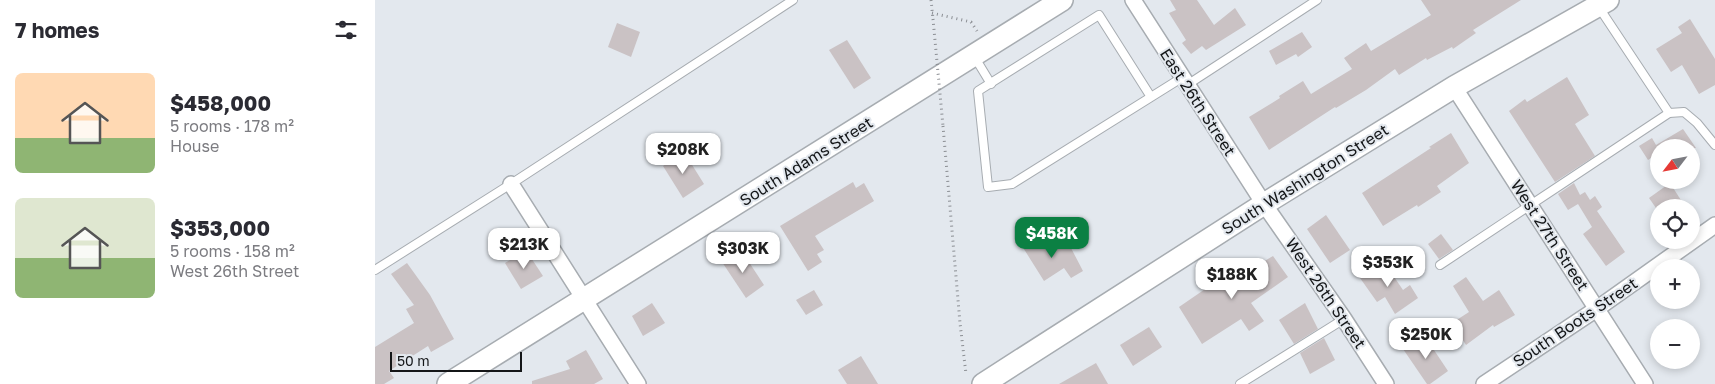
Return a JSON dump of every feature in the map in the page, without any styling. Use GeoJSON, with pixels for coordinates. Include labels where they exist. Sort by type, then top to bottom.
{"type":"FeatureCollection","features":[{"type":"Feature","properties":{"kind":"main road","name":"South Adams Street"},"geometry":{"type":"LineString","coordinates":[[448,384],[1062,0]]}},
{"type":"Feature","properties":{"kind":"main road","name":"South Washington Street"},"geometry":{"type":"LineString","coordinates":[[984,380],[1454,87],[1603,3]]}},
{"type":"Feature","properties":{"kind":"street","name":"East 26th Street"},"geometry":{"type":"LineString","coordinates":[[1133,0],[1264,204]]}},
{"type":"Feature","properties":{"kind":"street","name":"West 27th Street"},"geometry":{"type":"LineString","coordinates":[[1454,87],[1645,384]]}},
{"type":"Feature","properties":{"kind":"street"},"geometry":{"type":"LineString","coordinates":[[511,184],[638,384]]}},
{"type":"Feature","properties":{"kind":"street","name":"West 26th Street"},"geometry":{"type":"LineString","coordinates":[[1264,204],[1344,319],[1386,384]]}},
{"type":"Feature","properties":{"kind":"street","name":"South Boots Street"},"geometry":{"type":"LineString","coordinates":[[1484,384],[1715,225]]}},
{"type":"Feature","properties":{"kind":"lane"},"geometry":{"type":"LineString","coordinates":[[375,270],[511,184],[793,0]]}},
{"type":"Feature","properties":{"kind":"lane"},"geometry":{"type":"LineString","coordinates":[[1151,97],[1099,15],[979,91],[989,187],[1012,184],[1151,97],[1185,81],[1317,0]]}},
{"type":"Feature","properties":{"kind":"lane"},"geometry":{"type":"LineString","coordinates":[[1603,3],[1669,113]]}},
{"type":"Feature","properties":{"kind":"lane"},"geometry":{"type":"LineString","coordinates":[[974,56],[991,84]]}},
{"type":"Feature","properties":{"kind":"lane"},"geometry":{"type":"LineString","coordinates":[[1440,265],[1669,113],[1684,112],[1697,123],[1715,145]]}},
{"type":"Feature","properties":{"kind":"lane"},"geometry":{"type":"LineString","coordinates":[[1240,384],[1344,319]]}},
{"type":"Feature","properties":{"kind":"path"},"geometry":{"type":"LineString","coordinates":[[931,0],[960,323],[984,380]]}},
{"type":"Feature","properties":{"kind":"path"},"geometry":{"type":"LineString","coordinates":[[932,13],[971,22]]}},
{"type":"Feature","properties":{"kind":"building"},"geometry":{"type":"Polygon","coordinates":[[[1170,0],[1197,0],[1214,25],[1235,8],[1246,25],[1206,50],[1202,46],[1191,54],[1182,43],[1186,40],[1169,13],[1176,10],[1170,0]]]}},
{"type":"Feature","properties":{"kind":"building"},"geometry":{"type":"Polygon","coordinates":[[[1421,0],[1521,0],[1473,30],[1476,33],[1453,49],[1452,47],[1427,60],[1426,58],[1399,75],[1395,69],[1366,90],[1335,107],[1269,150],[1249,117],[1303,81],[1311,94],[1352,69],[1344,58],[1366,43],[1371,51],[1431,15],[1421,0]]]}},
{"type":"Feature","properties":{"kind":"building"},"geometry":{"type":"Polygon","coordinates":[[[1690,19],[1715,59],[1715,85],[1699,94],[1682,65],[1671,72],[1656,49],[1682,33],[1678,27],[1690,19]]]}},
{"type":"Feature","properties":{"kind":"building"},"geometry":{"type":"Polygon","coordinates":[[[617,23],[640,32],[631,57],[608,47],[617,23]]]}},
{"type":"Feature","properties":{"kind":"building"},"geometry":{"type":"Polygon","coordinates":[[[1302,32],[1312,47],[1298,57],[1296,54],[1276,65],[1269,51],[1302,32]]]}},
{"type":"Feature","properties":{"kind":"building"},"geometry":{"type":"Polygon","coordinates":[[[847,40],[871,78],[854,89],[829,50],[847,40]]]}},
{"type":"Feature","properties":{"kind":"building"},"geometry":{"type":"Polygon","coordinates":[[[1567,77],[1589,115],[1575,124],[1595,156],[1555,182],[1509,111],[1525,99],[1527,102],[1567,77]]]}},
{"type":"Feature","properties":{"kind":"building"},"geometry":{"type":"Polygon","coordinates":[[[1683,129],[1690,139],[1666,139],[1683,129]]]}},
{"type":"Feature","properties":{"kind":"building"},"geometry":{"type":"Polygon","coordinates":[[[1451,133],[1469,163],[1437,186],[1441,192],[1383,226],[1362,193],[1451,133]]]}},
{"type":"Feature","properties":{"kind":"building"},"geometry":{"type":"Polygon","coordinates":[[[1650,139],[1650,159],[1648,160],[1639,146],[1650,139]]]}},
{"type":"Feature","properties":{"kind":"building"},"geometry":{"type":"Polygon","coordinates":[[[684,152],[704,184],[683,198],[663,166],[684,152]]]}},
{"type":"Feature","properties":{"kind":"building"},"geometry":{"type":"Polygon","coordinates":[[[853,182],[856,188],[864,183],[874,201],[815,236],[824,250],[817,254],[822,262],[808,271],[780,226],[853,182]]]}},
{"type":"Feature","properties":{"kind":"building"},"geometry":{"type":"Polygon","coordinates":[[[1574,183],[1580,195],[1585,192],[1590,200],[1595,196],[1602,207],[1597,211],[1625,252],[1606,266],[1583,234],[1592,227],[1578,204],[1568,210],[1558,194],[1574,183]]]}},
{"type":"Feature","properties":{"kind":"building"},"geometry":{"type":"Polygon","coordinates":[[[1662,189],[1674,189],[1680,199],[1650,199],[1649,198],[1662,189]]]}},
{"type":"Feature","properties":{"kind":"building"},"geometry":{"type":"Polygon","coordinates":[[[1326,215],[1350,250],[1330,263],[1307,229],[1326,215]]]}},
{"type":"Feature","properties":{"kind":"building"},"geometry":{"type":"Polygon","coordinates":[[[1441,234],[1453,250],[1439,259],[1428,244],[1441,234]]]}},
{"type":"Feature","properties":{"kind":"building"},"geometry":{"type":"Polygon","coordinates":[[[1040,235],[1050,253],[1067,242],[1083,271],[1071,278],[1064,268],[1044,281],[1022,246],[1040,235]]]}},
{"type":"Feature","properties":{"kind":"building"},"geometry":{"type":"Polygon","coordinates":[[[526,250],[543,276],[521,289],[505,263],[526,250]]]}},
{"type":"Feature","properties":{"kind":"building"},"geometry":{"type":"Polygon","coordinates":[[[741,250],[764,285],[746,298],[722,262],[741,250]]]}},
{"type":"Feature","properties":{"kind":"building"},"geometry":{"type":"Polygon","coordinates":[[[1273,256],[1288,277],[1251,303],[1264,321],[1249,331],[1241,319],[1202,344],[1179,307],[1211,285],[1239,270],[1242,275],[1273,256]]]}},
{"type":"Feature","properties":{"kind":"building"},"geometry":{"type":"Polygon","coordinates":[[[1384,262],[1403,290],[1410,285],[1418,298],[1395,314],[1385,297],[1377,302],[1360,278],[1384,262]]]}},
{"type":"Feature","properties":{"kind":"building"},"geometry":{"type":"Polygon","coordinates":[[[407,263],[430,295],[454,339],[431,352],[428,346],[389,371],[394,378],[384,384],[375,384],[375,347],[414,323],[406,309],[414,305],[391,274],[407,263]]]}},
{"type":"Feature","properties":{"kind":"building"},"geometry":{"type":"Polygon","coordinates":[[[1466,277],[1483,301],[1499,290],[1515,315],[1494,327],[1493,325],[1466,345],[1452,323],[1469,312],[1453,286],[1466,277]]]}},
{"type":"Feature","properties":{"kind":"building"},"geometry":{"type":"Polygon","coordinates":[[[814,290],[823,305],[806,315],[796,300],[814,290]]]}},
{"type":"Feature","properties":{"kind":"building"},"geometry":{"type":"Polygon","coordinates":[[[652,303],[665,323],[643,336],[632,316],[652,303]]]}},
{"type":"Feature","properties":{"kind":"building"},"geometry":{"type":"Polygon","coordinates":[[[1305,303],[1318,329],[1294,344],[1279,320],[1305,303]]]}},
{"type":"Feature","properties":{"kind":"building"},"geometry":{"type":"Polygon","coordinates":[[[1149,327],[1162,347],[1133,366],[1120,345],[1149,327]]]}},
{"type":"Feature","properties":{"kind":"building"},"geometry":{"type":"Polygon","coordinates":[[[1424,335],[1448,371],[1430,384],[1427,384],[1403,349],[1424,335]]]}},
{"type":"Feature","properties":{"kind":"building"},"geometry":{"type":"Polygon","coordinates":[[[1324,338],[1335,360],[1310,374],[1300,353],[1324,338]]]}},
{"type":"Feature","properties":{"kind":"building"},"geometry":{"type":"Polygon","coordinates":[[[586,350],[603,379],[594,384],[532,384],[532,381],[570,369],[566,361],[586,350]]]}},
{"type":"Feature","properties":{"kind":"building"},"geometry":{"type":"Polygon","coordinates":[[[861,356],[878,384],[847,384],[838,370],[861,356]]]}},
{"type":"Feature","properties":{"kind":"building"},"geometry":{"type":"Polygon","coordinates":[[[1096,363],[1108,384],[1059,384],[1096,363]]]}}]}
